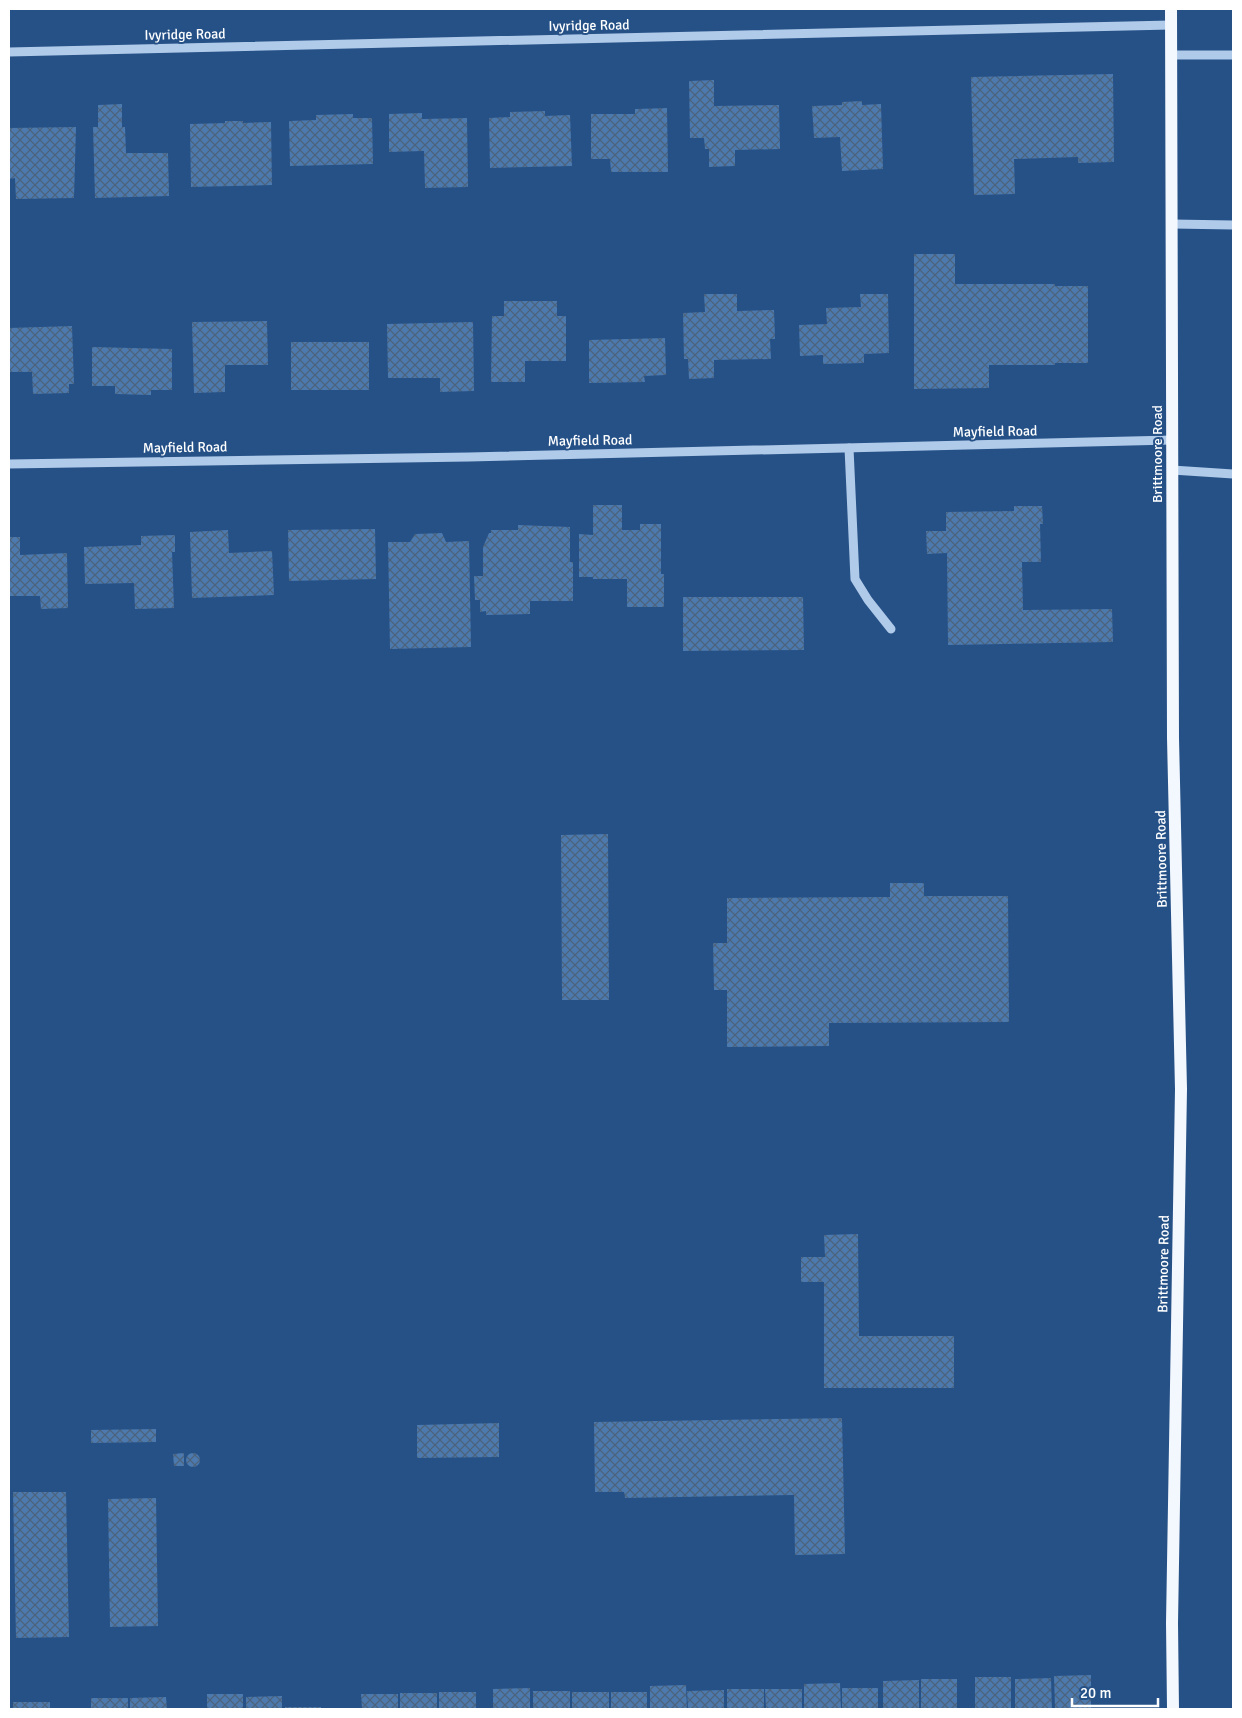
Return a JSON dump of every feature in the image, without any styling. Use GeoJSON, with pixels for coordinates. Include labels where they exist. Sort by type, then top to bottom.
{"type":"FeatureCollection","features":[{"type":"Feature","properties":{"kind":"main road","name":"Brittmoore Road"},"geometry":{"type":"LineString","coordinates":[[1171,9],[1174,748],[1181,1089],[1173,1709]]}},
{"type":"Feature","properties":{"kind":"street","name":"Ivyridge Road"},"geometry":{"type":"LineString","coordinates":[[9,52],[1171,26]]}},
{"type":"Feature","properties":{"kind":"street"},"geometry":{"type":"LineString","coordinates":[[1171,55],[1233,55]]}},
{"type":"Feature","properties":{"kind":"street"},"geometry":{"type":"LineString","coordinates":[[1172,224],[1233,225]]}},
{"type":"Feature","properties":{"kind":"street","name":"Mayfield Road"},"geometry":{"type":"LineString","coordinates":[[9,464],[1172,440]]}},
{"type":"Feature","properties":{"kind":"street"},"geometry":{"type":"LineString","coordinates":[[849,448],[855,579],[890,629]]}},
{"type":"Feature","properties":{"kind":"street"},"geometry":{"type":"LineString","coordinates":[[1172,470],[1233,474]]}},
{"type":"Feature","properties":{"kind":"building"},"geometry":{"type":"Polygon","coordinates":[[[1113,74],[1114,162],[1078,163],[1078,157],[1014,159],[1015,194],[974,195],[971,77],[1113,74]]]}},
{"type":"Feature","properties":{"kind":"building"},"geometry":{"type":"Polygon","coordinates":[[[714,80],[714,106],[779,105],[780,149],[735,150],[735,166],[709,167],[709,149],[705,149],[704,138],[690,138],[689,81],[714,80]]]}},
{"type":"Feature","properties":{"kind":"building"},"geometry":{"type":"Polygon","coordinates":[[[862,101],[862,105],[881,104],[883,169],[842,171],[840,137],[814,138],[812,106],[842,105],[842,102],[862,101]]]}},
{"type":"Feature","properties":{"kind":"building"},"geometry":{"type":"Polygon","coordinates":[[[122,104],[122,127],[125,127],[126,153],[168,153],[169,196],[95,198],[93,127],[98,127],[98,105],[122,104]]]}},
{"type":"Feature","properties":{"kind":"building"},"geometry":{"type":"Polygon","coordinates":[[[667,108],[668,172],[611,172],[610,159],[591,159],[591,114],[635,114],[635,109],[667,108]]]}},
{"type":"Feature","properties":{"kind":"building"},"geometry":{"type":"Polygon","coordinates":[[[545,111],[545,116],[570,115],[572,166],[490,168],[489,118],[510,117],[510,112],[545,111]]]}},
{"type":"Feature","properties":{"kind":"building"},"geometry":{"type":"Polygon","coordinates":[[[422,113],[422,119],[467,118],[468,187],[425,188],[424,151],[389,152],[389,114],[422,113]]]}},
{"type":"Feature","properties":{"kind":"building"},"geometry":{"type":"Polygon","coordinates":[[[353,114],[353,118],[372,118],[373,164],[290,166],[289,121],[316,120],[316,115],[353,114]]]}},
{"type":"Feature","properties":{"kind":"building"},"geometry":{"type":"Polygon","coordinates":[[[225,121],[243,121],[243,123],[271,122],[272,185],[191,187],[190,124],[225,123],[225,121]]]}},
{"type":"Feature","properties":{"kind":"building"},"geometry":{"type":"Polygon","coordinates":[[[76,127],[74,198],[16,199],[15,178],[9,179],[9,128],[76,127]]]}},
{"type":"Feature","properties":{"kind":"building"},"geometry":{"type":"Polygon","coordinates":[[[914,254],[955,254],[955,284],[1055,284],[1055,286],[1088,286],[1088,363],[989,365],[989,388],[914,389],[914,254]]]}},
{"type":"Feature","properties":{"kind":"building"},"geometry":{"type":"Polygon","coordinates":[[[704,294],[737,294],[737,311],[774,310],[775,339],[770,339],[771,359],[714,360],[714,378],[689,379],[688,359],[684,359],[683,313],[705,312],[704,294]]]}},
{"type":"Feature","properties":{"kind":"building"},"geometry":{"type":"Polygon","coordinates":[[[860,294],[888,294],[889,353],[864,354],[864,363],[823,364],[823,355],[800,356],[799,325],[827,324],[826,308],[861,307],[860,294]]]}},
{"type":"Feature","properties":{"kind":"building"},"geometry":{"type":"Polygon","coordinates":[[[504,301],[557,301],[557,316],[566,316],[566,361],[525,361],[525,382],[491,382],[492,316],[504,316],[504,301]]]}},
{"type":"Feature","properties":{"kind":"building"},"geometry":{"type":"Polygon","coordinates":[[[267,321],[268,365],[225,365],[225,392],[194,393],[192,322],[267,321]]]}},
{"type":"Feature","properties":{"kind":"building"},"geometry":{"type":"Polygon","coordinates":[[[473,322],[474,391],[440,392],[440,378],[388,378],[387,324],[473,322]]]}},
{"type":"Feature","properties":{"kind":"building"},"geometry":{"type":"Polygon","coordinates":[[[72,326],[74,384],[69,384],[69,393],[33,394],[32,372],[9,372],[9,328],[72,326]]]}},
{"type":"Feature","properties":{"kind":"building"},"geometry":{"type":"Polygon","coordinates":[[[665,338],[666,375],[644,376],[645,382],[589,383],[589,340],[665,338]]]}},
{"type":"Feature","properties":{"kind":"building"},"geometry":{"type":"Polygon","coordinates":[[[291,342],[369,342],[369,390],[291,390],[291,342]]]}},
{"type":"Feature","properties":{"kind":"building"},"geometry":{"type":"Polygon","coordinates":[[[92,347],[172,349],[172,390],[151,390],[151,395],[115,394],[115,386],[92,386],[92,347]]]}},
{"type":"Feature","properties":{"kind":"building"},"geometry":{"type":"Polygon","coordinates":[[[593,505],[622,505],[622,530],[640,530],[640,524],[661,524],[661,574],[664,574],[664,607],[627,607],[627,579],[579,577],[579,534],[593,535],[593,505]]]}},
{"type":"Feature","properties":{"kind":"building"},"geometry":{"type":"Polygon","coordinates":[[[1014,506],[1042,506],[1043,524],[1040,524],[1041,562],[1022,562],[1023,610],[1112,609],[1113,642],[948,645],[947,553],[927,554],[926,531],[946,531],[946,512],[1014,511],[1014,506]]]}},
{"type":"Feature","properties":{"kind":"building"},"geometry":{"type":"Polygon","coordinates":[[[518,525],[570,527],[570,562],[573,562],[573,601],[530,601],[530,614],[486,615],[486,611],[480,612],[480,600],[475,600],[474,576],[483,576],[483,547],[491,530],[518,530],[518,525]]]}},
{"type":"Feature","properties":{"kind":"building"},"geometry":{"type":"Polygon","coordinates":[[[375,529],[376,579],[289,581],[288,530],[375,529]]]}},
{"type":"Feature","properties":{"kind":"building"},"geometry":{"type":"Polygon","coordinates":[[[228,530],[229,553],[272,551],[274,595],[192,598],[190,532],[228,530]]]}},
{"type":"Feature","properties":{"kind":"building"},"geometry":{"type":"Polygon","coordinates":[[[442,533],[446,542],[469,541],[471,647],[390,649],[388,542],[410,542],[415,534],[442,533]]]}},
{"type":"Feature","properties":{"kind":"building"},"geometry":{"type":"Polygon","coordinates":[[[175,535],[175,552],[172,552],[174,608],[135,609],[134,583],[85,584],[84,547],[141,545],[141,536],[175,535]]]}},
{"type":"Feature","properties":{"kind":"building"},"geometry":{"type":"Polygon","coordinates":[[[9,537],[20,537],[20,555],[67,553],[68,608],[41,609],[40,596],[9,596],[9,537]]]}},
{"type":"Feature","properties":{"kind":"building"},"geometry":{"type":"Polygon","coordinates":[[[683,597],[803,597],[804,650],[683,651],[683,597]]]}},
{"type":"Feature","properties":{"kind":"building"},"geometry":{"type":"Polygon","coordinates":[[[608,834],[609,1000],[562,1000],[561,835],[608,834]]]}},
{"type":"Feature","properties":{"kind":"building"},"geometry":{"type":"Polygon","coordinates":[[[890,883],[924,883],[924,896],[1008,896],[1009,1022],[829,1023],[829,1046],[727,1047],[727,990],[714,990],[713,943],[727,943],[727,898],[890,897],[890,883]]]}},
{"type":"Feature","properties":{"kind":"building"},"geometry":{"type":"Polygon","coordinates":[[[858,1234],[859,1336],[954,1336],[954,1388],[824,1388],[824,1282],[801,1282],[801,1257],[825,1257],[824,1235],[858,1234]]]}},
{"type":"Feature","properties":{"kind":"building"},"geometry":{"type":"Polygon","coordinates":[[[842,1418],[845,1554],[795,1555],[794,1495],[625,1498],[624,1492],[595,1492],[594,1422],[842,1418]]]}},
{"type":"Feature","properties":{"kind":"building"},"geometry":{"type":"Polygon","coordinates":[[[499,1423],[499,1457],[417,1458],[417,1425],[499,1423]]]}},
{"type":"Feature","properties":{"kind":"building"},"geometry":{"type":"Polygon","coordinates":[[[156,1429],[156,1442],[91,1443],[91,1430],[156,1429]]]}},
{"type":"Feature","properties":{"kind":"building"},"geometry":{"type":"Polygon","coordinates":[[[184,1453],[184,1466],[174,1466],[173,1454],[184,1453]]]}},
{"type":"Feature","properties":{"kind":"building"},"geometry":{"type":"Polygon","coordinates":[[[190,1453],[196,1453],[200,1460],[196,1467],[190,1467],[186,1463],[186,1457],[190,1453]]]}},
{"type":"Feature","properties":{"kind":"building"},"geometry":{"type":"Polygon","coordinates":[[[13,1492],[66,1492],[69,1637],[16,1638],[13,1492]]]}},
{"type":"Feature","properties":{"kind":"building"},"geometry":{"type":"Polygon","coordinates":[[[156,1498],[158,1626],[110,1627],[108,1499],[156,1498]]]}},
{"type":"Feature","properties":{"kind":"building"},"geometry":{"type":"Polygon","coordinates":[[[1091,1675],[1091,1709],[1055,1709],[1054,1676],[1091,1675]]]}},
{"type":"Feature","properties":{"kind":"building"},"geometry":{"type":"Polygon","coordinates":[[[975,1677],[1011,1677],[1011,1709],[975,1709],[975,1677]]]}},
{"type":"Feature","properties":{"kind":"building"},"geometry":{"type":"Polygon","coordinates":[[[1051,1678],[1052,1709],[1015,1709],[1015,1679],[1051,1678]]]}},
{"type":"Feature","properties":{"kind":"building"},"geometry":{"type":"Polygon","coordinates":[[[921,1679],[957,1679],[957,1709],[921,1709],[921,1679]]]}},
{"type":"Feature","properties":{"kind":"building"},"geometry":{"type":"Polygon","coordinates":[[[919,1680],[919,1709],[883,1709],[883,1681],[919,1680]]]}},
{"type":"Feature","properties":{"kind":"building"},"geometry":{"type":"Polygon","coordinates":[[[840,1683],[841,1709],[804,1709],[804,1684],[840,1683]]]}},
{"type":"Feature","properties":{"kind":"building"},"geometry":{"type":"Polygon","coordinates":[[[686,1685],[687,1709],[650,1709],[650,1686],[686,1685]]]}},
{"type":"Feature","properties":{"kind":"building"},"geometry":{"type":"Polygon","coordinates":[[[530,1688],[530,1709],[493,1709],[493,1689],[530,1688]]]}},
{"type":"Feature","properties":{"kind":"building"},"geometry":{"type":"Polygon","coordinates":[[[842,1688],[878,1688],[878,1709],[842,1709],[842,1688]]]}},
{"type":"Feature","properties":{"kind":"building"},"geometry":{"type":"Polygon","coordinates":[[[727,1689],[764,1689],[764,1709],[727,1709],[727,1689]]]}},
{"type":"Feature","properties":{"kind":"building"},"geometry":{"type":"Polygon","coordinates":[[[765,1689],[802,1689],[802,1709],[766,1709],[765,1689]]]}},
{"type":"Feature","properties":{"kind":"building"},"geometry":{"type":"Polygon","coordinates":[[[724,1690],[724,1709],[688,1709],[687,1691],[724,1690]]]}},
{"type":"Feature","properties":{"kind":"building"},"geometry":{"type":"Polygon","coordinates":[[[533,1691],[570,1691],[570,1709],[533,1709],[533,1691]]]}},
{"type":"Feature","properties":{"kind":"building"},"geometry":{"type":"Polygon","coordinates":[[[439,1692],[476,1692],[476,1709],[439,1709],[439,1692]]]}},
{"type":"Feature","properties":{"kind":"building"},"geometry":{"type":"Polygon","coordinates":[[[572,1692],[609,1692],[609,1709],[572,1709],[572,1692]]]}},
{"type":"Feature","properties":{"kind":"building"},"geometry":{"type":"Polygon","coordinates":[[[611,1692],[647,1692],[647,1709],[611,1709],[611,1692]]]}},
{"type":"Feature","properties":{"kind":"building"},"geometry":{"type":"Polygon","coordinates":[[[400,1693],[437,1693],[437,1709],[400,1709],[400,1693]]]}},
{"type":"Feature","properties":{"kind":"building"},"geometry":{"type":"Polygon","coordinates":[[[207,1694],[243,1694],[243,1709],[207,1709],[207,1694]]]}},
{"type":"Feature","properties":{"kind":"building"},"geometry":{"type":"Polygon","coordinates":[[[361,1694],[398,1694],[398,1709],[362,1709],[361,1694]]]}},
{"type":"Feature","properties":{"kind":"building"},"geometry":{"type":"Polygon","coordinates":[[[282,1696],[282,1709],[246,1709],[246,1697],[282,1696]]]}},
{"type":"Feature","properties":{"kind":"building"},"geometry":{"type":"Polygon","coordinates":[[[166,1697],[167,1709],[130,1709],[130,1698],[166,1697]]]}},
{"type":"Feature","properties":{"kind":"building"},"geometry":{"type":"Polygon","coordinates":[[[91,1698],[128,1698],[128,1709],[91,1709],[91,1698]]]}},
{"type":"Feature","properties":{"kind":"building"},"geometry":{"type":"Polygon","coordinates":[[[13,1702],[50,1702],[50,1709],[13,1709],[13,1702]]]}},
{"type":"Feature","properties":{"kind":"building"},"geometry":{"type":"Polygon","coordinates":[[[285,1707],[321,1707],[321,1709],[285,1709],[285,1707]]]}}]}
